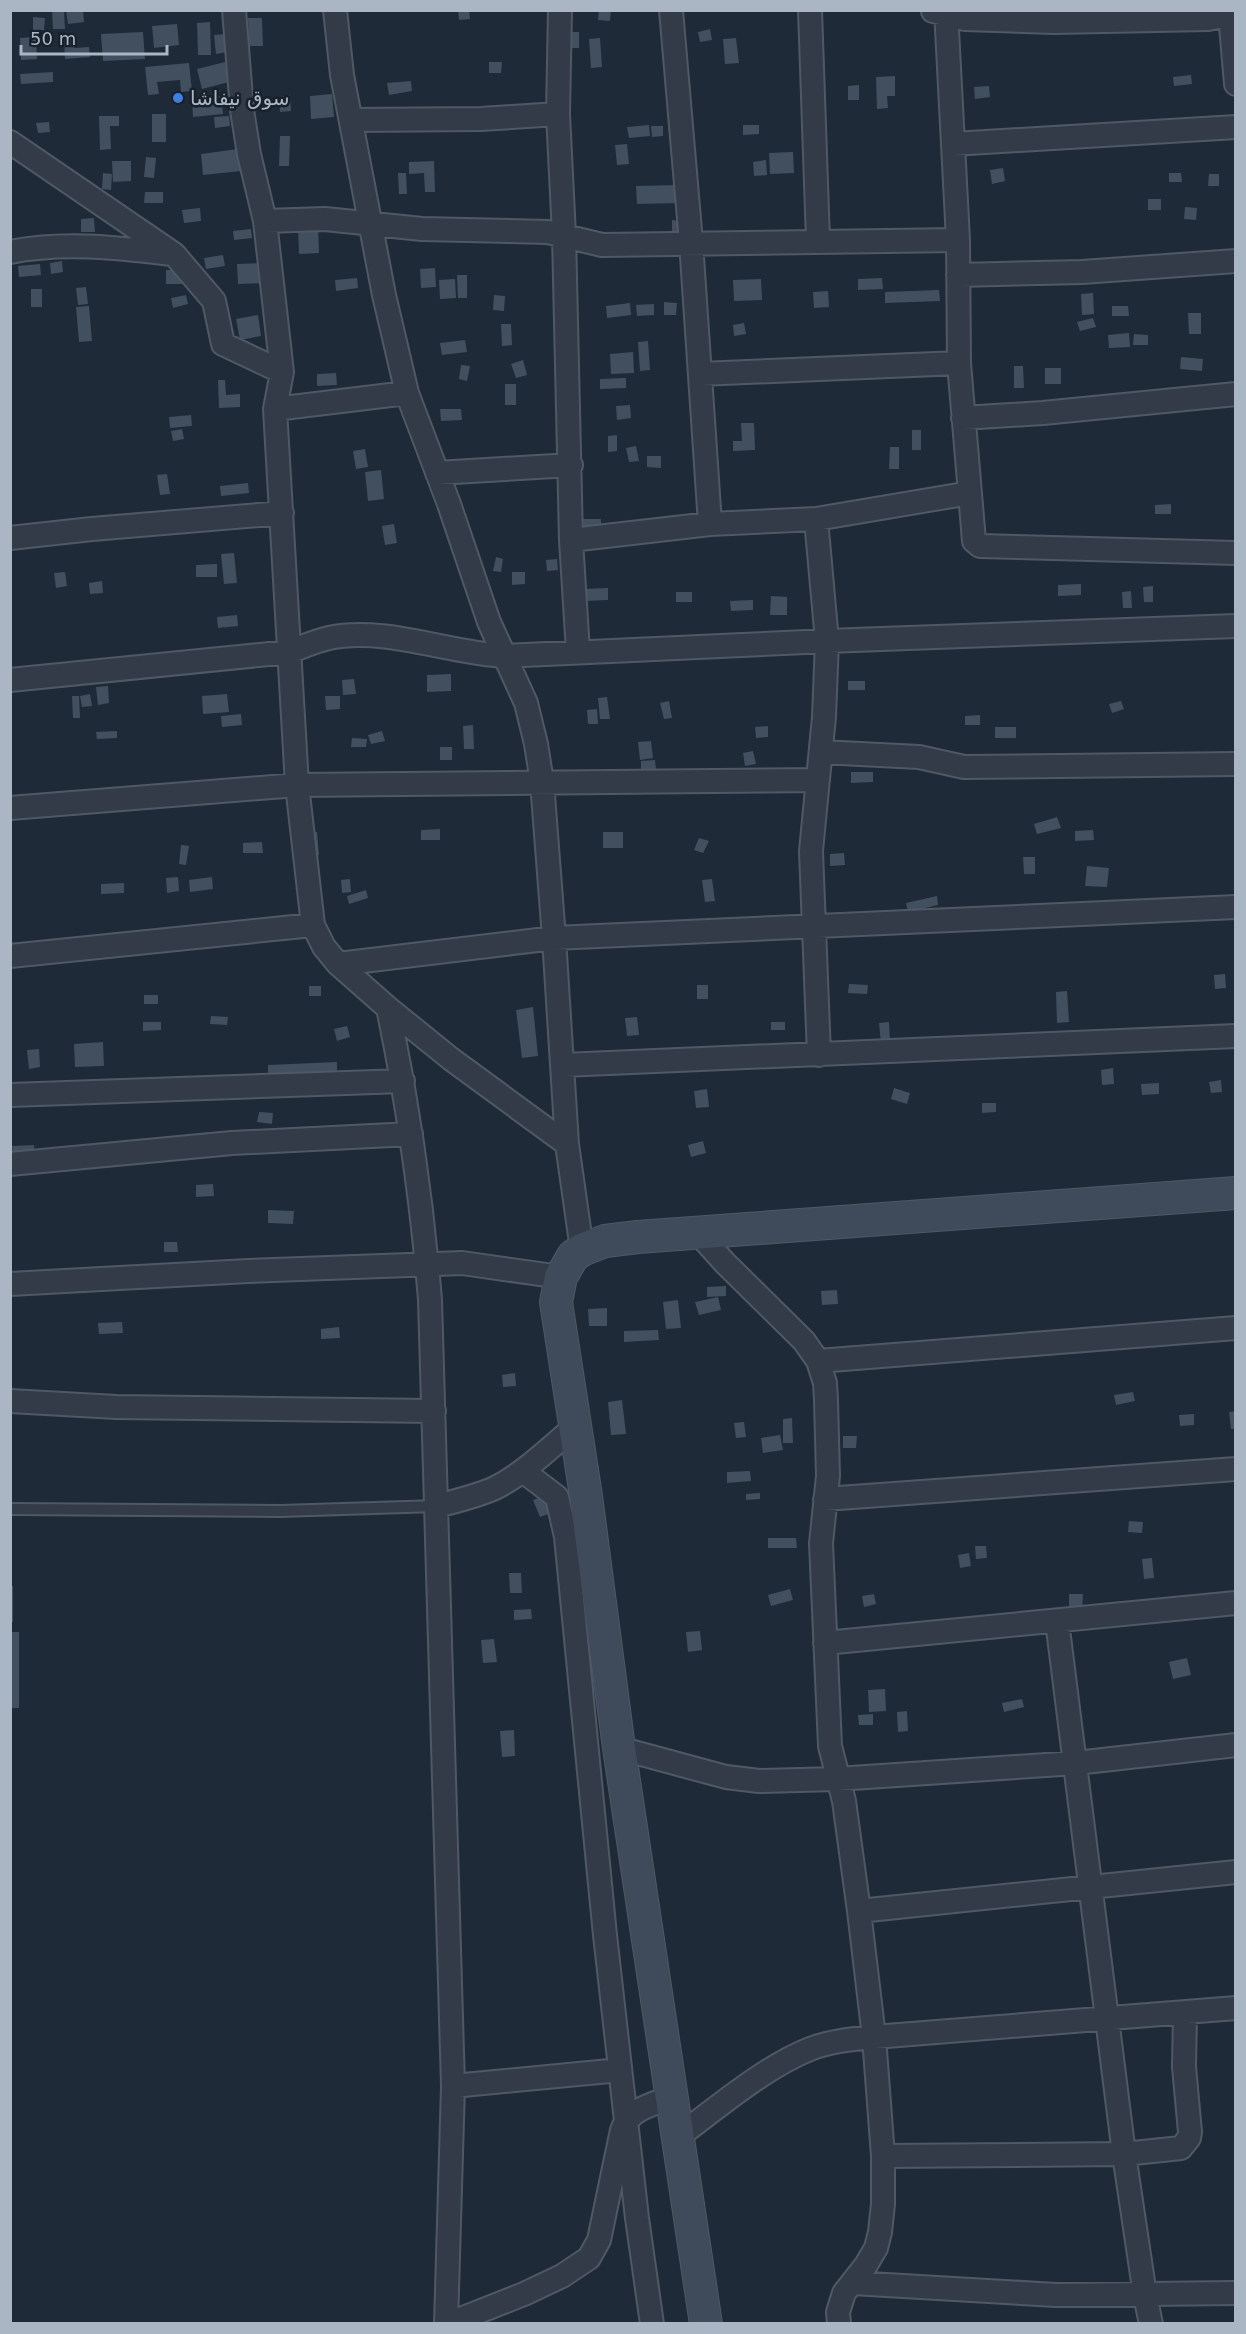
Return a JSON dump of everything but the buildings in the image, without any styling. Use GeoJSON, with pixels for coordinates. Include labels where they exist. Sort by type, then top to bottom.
{"type":"FeatureCollection","features":[{"type":"Feature","properties":{"kind":"main road"},"geometry":{"type":"LineString","coordinates":[[706,2324],[619,1748],[576,1426],[556,1302],[561,1276],[573,1256],[605,1241],[696,1232],[1236,1193]]}},
{"type":"Feature","properties":{"kind":"street"},"geometry":{"type":"LineString","coordinates":[[234,10],[237,62],[247,143],[265,221],[282,372],[275,409],[297,785],[313,925],[324,947],[338,964],[388,1008],[451,1059],[567,1144]]}},
{"type":"Feature","properties":{"kind":"street"},"geometry":{"type":"LineString","coordinates":[[335,10],[342,75],[384,296],[407,393],[489,622],[531,719],[542,782],[567,1144],[582,1250]]}},
{"type":"Feature","properties":{"kind":"street"},"geometry":{"type":"LineString","coordinates":[[560,10],[558,114],[564,235],[572,540],[578,652]]}},
{"type":"Feature","properties":{"kind":"street"},"geometry":{"type":"LineString","coordinates":[[671,10],[691,242],[710,524]]}},
{"type":"Feature","properties":{"kind":"street"},"geometry":{"type":"LineString","coordinates":[[810,10],[818,241]]}},
{"type":"Feature","properties":{"kind":"street"},"geometry":{"type":"LineString","coordinates":[[1236,84],[1220,14],[1054,22],[965,19],[942,12],[958,240],[959,363],[974,541],[980,546],[1236,553]]}},
{"type":"Feature","properties":{"kind":"street"},"geometry":{"type":"LineString","coordinates":[[351,120],[481,119],[558,114]]}},
{"type":"Feature","properties":{"kind":"street"},"geometry":{"type":"LineString","coordinates":[[952,144],[1236,127]]}},
{"type":"Feature","properties":{"kind":"street"},"geometry":{"type":"LineString","coordinates":[[10,142],[174,254],[213,301],[223,344],[282,372]]}},
{"type":"Feature","properties":{"kind":"street"},"geometry":{"type":"LineString","coordinates":[[265,221],[325,219],[422,229],[548,232],[602,244],[958,240]]}},
{"type":"Feature","properties":{"kind":"street"},"geometry":{"type":"LineString","coordinates":[[10,252],[24,249],[98,246],[174,254]]}},
{"type":"Feature","properties":{"kind":"street"},"geometry":{"type":"LineString","coordinates":[[958,275],[1082,272],[1236,261]]}},
{"type":"Feature","properties":{"kind":"street"},"geometry":{"type":"LineString","coordinates":[[700,374],[959,363]]}},
{"type":"Feature","properties":{"kind":"street"},"geometry":{"type":"LineString","coordinates":[[275,409],[407,393]]}},
{"type":"Feature","properties":{"kind":"street"},"geometry":{"type":"LineString","coordinates":[[963,418],[1043,413],[1236,394]]}},
{"type":"Feature","properties":{"kind":"street"},"geometry":{"type":"LineString","coordinates":[[437,473],[571,465]]}},
{"type":"Feature","properties":{"kind":"street"},"geometry":{"type":"LineString","coordinates":[[572,540],[710,524],[816,519],[970,493]]}},
{"type":"Feature","properties":{"kind":"street"},"geometry":{"type":"LineString","coordinates":[[10,538],[282,513]]}},
{"type":"Feature","properties":{"kind":"street"},"geometry":{"type":"LineString","coordinates":[[816,519],[827,640],[825,717],[811,850],[819,1055]]}},
{"type":"Feature","properties":{"kind":"street"},"geometry":{"type":"LineString","coordinates":[[10,680],[289,652],[330,638],[371,636],[475,654],[504,656],[827,640],[1236,626]]}},
{"type":"Feature","properties":{"kind":"street"},"geometry":{"type":"LineString","coordinates":[[821,752],[919,757],[964,767],[1236,764]]}},
{"type":"Feature","properties":{"kind":"street"},"geometry":{"type":"LineString","coordinates":[[10,808],[297,785],[818,780]]}},
{"type":"Feature","properties":{"kind":"street"},"geometry":{"type":"LineString","coordinates":[[338,964],[554,938],[1236,907]]}},
{"type":"Feature","properties":{"kind":"street"},"geometry":{"type":"LineString","coordinates":[[10,956],[313,925]]}},
{"type":"Feature","properties":{"kind":"street"},"geometry":{"type":"LineString","coordinates":[[388,1008],[403,1081],[427,1264],[434,1411],[441,1728],[453,2086],[447,2324],[524,2294],[562,2276],[589,2258],[599,2241],[626,2120],[632,2113],[671,2097]]}},
{"type":"Feature","properties":{"kind":"street"},"geometry":{"type":"LineString","coordinates":[[563,1065],[1236,1036]]}},
{"type":"Feature","properties":{"kind":"street"},"geometry":{"type":"LineString","coordinates":[[10,1095],[403,1081]]}},
{"type":"Feature","properties":{"kind":"street"},"geometry":{"type":"LineString","coordinates":[[10,1164],[232,1143],[411,1134]]}},
{"type":"Feature","properties":{"kind":"street"},"geometry":{"type":"LineString","coordinates":[[696,1232],[804,1341],[818,1361],[825,1383],[828,1460],[821,1543],[830,1746],[844,1801],[859,1911],[874,2037],[883,2156],[883,2204],[876,2248],[840,2302],[838,2324]]}},
{"type":"Feature","properties":{"kind":"street"},"geometry":{"type":"LineString","coordinates":[[10,1284],[462,1263],[561,1276]]}},
{"type":"Feature","properties":{"kind":"street"},"geometry":{"type":"LineString","coordinates":[[818,1361],[1236,1328]]}},
{"type":"Feature","properties":{"kind":"street"},"geometry":{"type":"LineString","coordinates":[[10,1401],[116,1407],[434,1411]]}},
{"type":"Feature","properties":{"kind":"street"},"geometry":{"type":"LineString","coordinates":[[437,1506],[495,1488],[523,1471],[576,1426]]}},
{"type":"Feature","properties":{"kind":"street"},"geometry":{"type":"LineString","coordinates":[[825,1499],[1236,1469]]}},
{"type":"Feature","properties":{"kind":"street"},"geometry":{"type":"LineString","coordinates":[[523,1471],[557,1497],[566,1537],[620,2070],[652,2324]]}},
{"type":"Feature","properties":{"kind":"street"},"geometry":{"type":"LineString","coordinates":[[825,1643],[1236,1603]]}},
{"type":"Feature","properties":{"kind":"street"},"geometry":{"type":"LineString","coordinates":[[1057,1621],[1109,2017],[1124,2154],[1151,2324]]}},
{"type":"Feature","properties":{"kind":"street"},"geometry":{"type":"LineString","coordinates":[[619,1748],[743,1780],[837,1779],[1076,1763],[1236,1745]]}},
{"type":"Feature","properties":{"kind":"street"},"geometry":{"type":"LineString","coordinates":[[859,1911],[1236,1872]]}},
{"type":"Feature","properties":{"kind":"street"},"geometry":{"type":"LineString","coordinates":[[679,2136],[729,2098],[791,2058],[829,2043],[874,2037],[1236,2008]]}},
{"type":"Feature","properties":{"kind":"street"},"geometry":{"type":"LineString","coordinates":[[883,2156],[1124,2154],[1181,2148],[1189,2138],[1184,2067],[1185,2013]]}},
{"type":"Feature","properties":{"kind":"street"},"geometry":{"type":"LineString","coordinates":[[453,2086],[620,2070]]}},
{"type":"Feature","properties":{"kind":"street"},"geometry":{"type":"LineString","coordinates":[[852,2283],[969,2291],[1145,2295],[1236,2293]]}},
{"type":"Feature","properties":{"kind":"lane"},"geometry":{"type":"LineString","coordinates":[[10,1509],[269,1511],[437,1506]]}},
{"type":"Feature","properties":{"kind":"place","name":"سوق نيفاشا"},"geometry":{"type":"Point","coordinates":[178,98]}}]}
